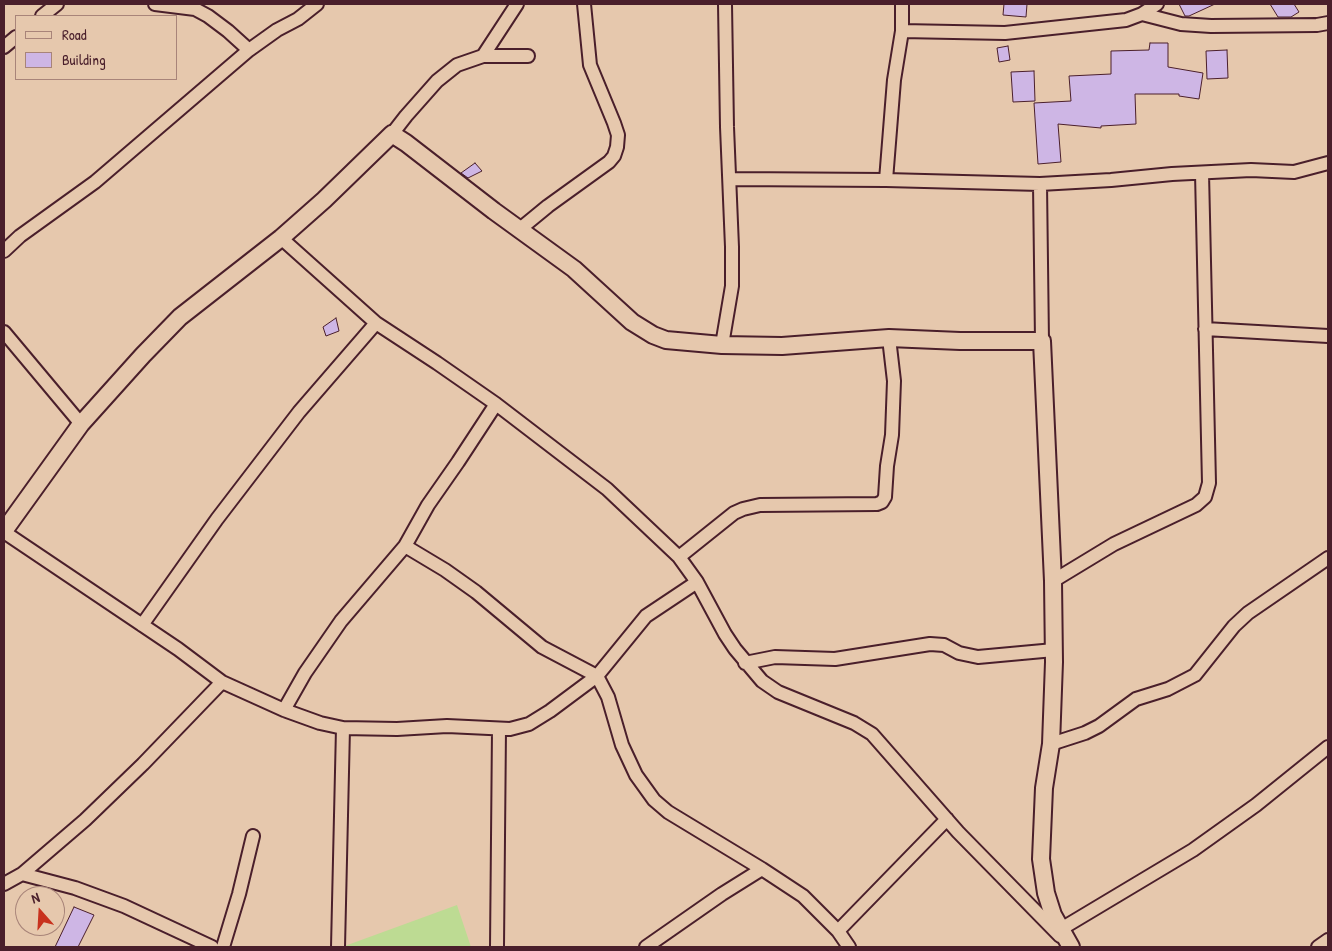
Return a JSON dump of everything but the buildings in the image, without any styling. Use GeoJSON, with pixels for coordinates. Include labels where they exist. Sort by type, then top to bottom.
{"type":"FeatureCollection","features":[{"type":"Feature","properties":{"kind":"street"},"geometry":{"type":"LineString","coordinates":[[43,15],[56,4]]}},
{"type":"Feature","properties":{"kind":"street"},"geometry":{"type":"LineString","coordinates":[[155,4],[195,9],[228,31],[249,50]]}},
{"type":"Feature","properties":{"kind":"street"},"geometry":{"type":"LineString","coordinates":[[4,251],[20,236],[95,182],[249,50],[277,30],[298,19],[317,4]]}},
{"type":"Feature","properties":{"kind":"street"},"geometry":{"type":"LineString","coordinates":[[483,56],[517,4]]}},
{"type":"Feature","properties":{"kind":"street"},"geometry":{"type":"LineString","coordinates":[[520,229],[548,206],[609,162],[614,156],[617,147],[618,135],[614,122],[590,65],[584,4]]}},
{"type":"Feature","properties":{"kind":"street"},"geometry":{"type":"LineString","coordinates":[[722,345],[732,286],[725,4]]}},
{"type":"Feature","properties":{"kind":"street"},"geometry":{"type":"LineString","coordinates":[[886,180],[894,80],[902,31],[902,4]]}},
{"type":"Feature","properties":{"kind":"street"},"geometry":{"type":"LineString","coordinates":[[902,31],[1005,33],[1126,20],[1142,14],[1157,4]]}},
{"type":"Feature","properties":{"kind":"street"},"geometry":{"type":"LineString","coordinates":[[1142,14],[1181,24],[1211,26],[1317,25],[1328,23]]}},
{"type":"Feature","properties":{"kind":"street"},"geometry":{"type":"LineString","coordinates":[[4,48],[15,38]]}},
{"type":"Feature","properties":{"kind":"street"},"geometry":{"type":"LineString","coordinates":[[528,56],[483,56],[457,65],[437,81],[392,134],[324,200],[281,238],[180,317],[143,355],[81,424],[4,532],[196,662],[222,682],[284,710],[320,723],[343,728],[397,729],[447,726],[510,729],[529,724],[597,676],[646,616],[697,582]]}},
{"type":"Feature","properties":{"kind":"street"},"geometry":{"type":"LineString","coordinates":[[392,134],[574,270],[632,322],[653,335],[666,340],[722,345],[782,346],[889,338],[1042,342]]}},
{"type":"Feature","properties":{"kind":"street"},"geometry":{"type":"LineString","coordinates":[[730,179],[886,180],[1040,184],[1202,172],[1251,170],[1294,172],[1328,163]]}},
{"type":"Feature","properties":{"kind":"street"},"geometry":{"type":"LineString","coordinates":[[1053,581],[1114,544],[1196,505],[1205,497],[1209,483],[1202,172]]}},
{"type":"Feature","properties":{"kind":"street"},"geometry":{"type":"LineString","coordinates":[[1040,184],[1042,342],[1053,581],[1054,650],[1051,744],[1044,788],[1041,859],[1046,893],[1053,915],[1070,946]]}},
{"type":"Feature","properties":{"kind":"street"},"geometry":{"type":"LineString","coordinates":[[281,238],[376,323],[496,404],[607,489],[679,558],[697,582],[725,634],[745,663],[762,681],[778,692],[854,723],[872,734],[947,819],[1070,946]]}},
{"type":"Feature","properties":{"kind":"street"},"geometry":{"type":"LineString","coordinates":[[142,625],[217,519],[299,412],[376,323]]}},
{"type":"Feature","properties":{"kind":"street"},"geometry":{"type":"LineString","coordinates":[[1205,329],[1328,336]]}},
{"type":"Feature","properties":{"kind":"street"},"geometry":{"type":"LineString","coordinates":[[4,332],[81,424]]}},
{"type":"Feature","properties":{"kind":"street"},"geometry":{"type":"LineString","coordinates":[[679,558],[734,514],[743,509],[760,505],[877,504],[882,502],[885,497],[892,435],[894,381],[889,338]]}},
{"type":"Feature","properties":{"kind":"street"},"geometry":{"type":"LineString","coordinates":[[284,710],[305,673],[341,621],[405,546],[428,505],[496,404]]}},
{"type":"Feature","properties":{"kind":"street"},"geometry":{"type":"LineString","coordinates":[[405,546],[445,570],[476,592],[542,647],[597,676],[608,696],[622,745],[640,781],[654,800],[668,812],[803,896],[838,931],[849,947]]}},
{"type":"Feature","properties":{"kind":"street"},"geometry":{"type":"LineString","coordinates":[[1051,744],[1085,733],[1099,726],[1136,698],[1168,689],[1195,675],[1234,626],[1248,613],[1328,558]]}},
{"type":"Feature","properties":{"kind":"street"},"geometry":{"type":"LineString","coordinates":[[745,663],[775,656],[835,659],[930,644],[944,646],[959,654],[978,658],[1054,650]]}},
{"type":"Feature","properties":{"kind":"street"},"geometry":{"type":"LineString","coordinates":[[4,884],[22,874],[85,820],[143,764],[222,682]]}},
{"type":"Feature","properties":{"kind":"street"},"geometry":{"type":"LineString","coordinates":[[338,947],[343,728]]}},
{"type":"Feature","properties":{"kind":"street"},"geometry":{"type":"LineString","coordinates":[[497,947],[499,728]]}},
{"type":"Feature","properties":{"kind":"street"},"geometry":{"type":"LineString","coordinates":[[1061,930],[1193,850],[1256,805],[1328,747]]}},
{"type":"Feature","properties":{"kind":"street"},"geometry":{"type":"LineString","coordinates":[[838,931],[947,819]]}},
{"type":"Feature","properties":{"kind":"street"},"geometry":{"type":"LineString","coordinates":[[223,947],[237,902],[253,836]]}},
{"type":"Feature","properties":{"kind":"street"},"geometry":{"type":"LineString","coordinates":[[646,947],[722,894],[762,869]]}},
{"type":"Feature","properties":{"kind":"street"},"geometry":{"type":"LineString","coordinates":[[22,874],[75,888],[124,906],[212,947]]}},
{"type":"Feature","properties":{"kind":"street"},"geometry":{"type":"LineString","coordinates":[[1318,947],[1328,940]]}},
{"type":"Feature","properties":{"kind":"green space"},"geometry":{"type":"Polygon","coordinates":[[[457,905],[471,947],[342,947],[457,905]]]}}]}
